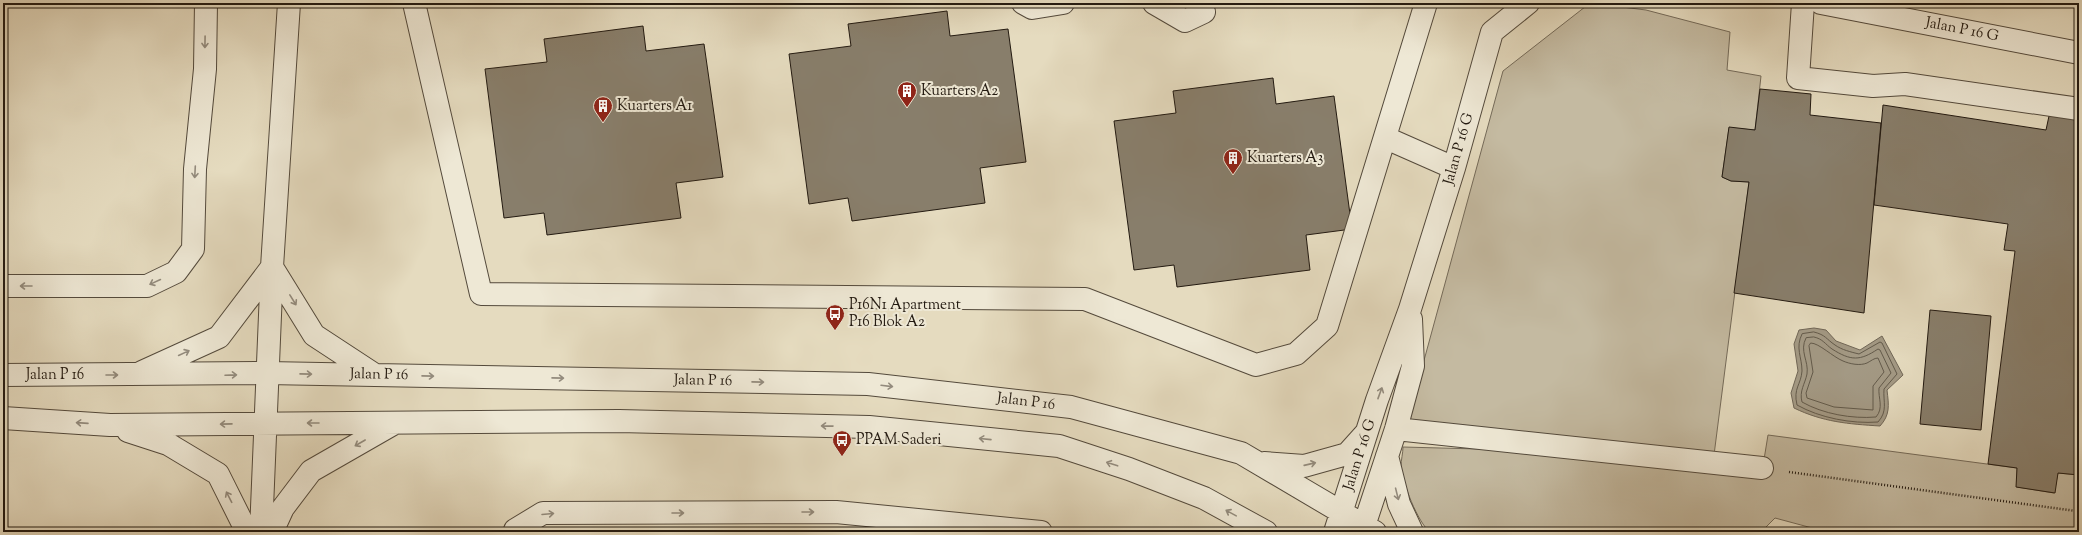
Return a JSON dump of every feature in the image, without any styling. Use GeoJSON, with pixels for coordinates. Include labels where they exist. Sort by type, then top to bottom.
{"type":"FeatureCollection","features":[{"type":"Feature","properties":{"kind":"street"},"geometry":{"type":"LineString","coordinates":[[3,286],[147,286],[176,272],[193,249],[195,169],[205,69],[206,3]]}},
{"type":"Feature","properties":{"kind":"street"},"geometry":{"type":"LineString","coordinates":[[261,532],[272,267],[289,3]]}},
{"type":"Feature","properties":{"kind":"street"},"geometry":{"type":"LineString","coordinates":[[414,3],[481,294],[1085,299],[1256,366],[1296,354],[1327,326],[1386,138],[1426,3]]}},
{"type":"Feature","properties":{"kind":"street"},"geometry":{"type":"LineString","coordinates":[[1023,3],[1032,8],[1063,3]]}},
{"type":"Feature","properties":{"kind":"street"},"geometry":{"type":"LineString","coordinates":[[1154,3],[1185,22],[1204,12]]}},
{"type":"Feature","properties":{"kind":"street","name":"Jalan P 16 G"},"geometry":{"type":"LineString","coordinates":[[1335,532],[1368,430],[1410,309],[1454,168],[1492,32],[1528,3]]}},
{"type":"Feature","properties":{"kind":"street"},"geometry":{"type":"LineString","coordinates":[[1803,3],[1798,78],[1873,86],[1905,84],[2079,109]]}},
{"type":"Feature","properties":{"kind":"street","name":"Jalan P 16 G"},"geometry":{"type":"LineString","coordinates":[[1821,3],[1909,11],[2079,53]]}},
{"type":"Feature","properties":{"kind":"street"},"geometry":{"type":"LineString","coordinates":[[1386,138],[1454,168]]}},
{"type":"Feature","properties":{"kind":"street"},"geometry":{"type":"LineString","coordinates":[[136,375],[219,337],[272,267]]}},
{"type":"Feature","properties":{"kind":"street"},"geometry":{"type":"LineString","coordinates":[[272,267],[314,335],[375,375]]}},
{"type":"Feature","properties":{"kind":"street","name":"Jalan P 16 G"},"geometry":{"type":"LineString","coordinates":[[1367,530],[1413,366],[1410,309]]}},
{"type":"Feature","properties":{"kind":"street","name":"Jalan P 16"},"geometry":{"type":"LineString","coordinates":[[3,375],[267,373],[868,384],[1071,407],[1241,453],[1342,511],[1367,530]]}},
{"type":"Feature","properties":{"kind":"street"},"geometry":{"type":"LineString","coordinates":[[3,418],[110,425],[619,421],[869,427],[1059,446],[1129,469],[1204,498],[1266,532]]}},
{"type":"Feature","properties":{"kind":"street"},"geometry":{"type":"LineString","coordinates":[[272,532],[283,508],[311,470],[394,423]]}},
{"type":"Feature","properties":{"kind":"street"},"geometry":{"type":"LineString","coordinates":[[110,425],[168,444],[218,474],[247,532]]}},
{"type":"Feature","properties":{"kind":"street"},"geometry":{"type":"LineString","coordinates":[[1396,429],[1762,468]]}},
{"type":"Feature","properties":{"kind":"street"},"geometry":{"type":"LineString","coordinates":[[1257,462],[1304,466],[1347,454],[1368,430]]}},
{"type":"Feature","properties":{"kind":"street"},"geometry":{"type":"LineString","coordinates":[[1387,456],[1399,504],[1412,532]]}},
{"type":"Feature","properties":{"kind":"street"},"geometry":{"type":"LineString","coordinates":[[516,532],[515,530],[543,513],[828,512],[1041,532]]}},
{"type":"Feature","properties":{"kind":"path"},"geometry":{"type":"LineString","coordinates":[[1762,468],[2076,511]]}},
{"type":"Feature","properties":{"kind":"path"},"geometry":{"type":"LineString","coordinates":[[2079,497],[2076,511],[2079,525]]}},
{"type":"Feature","properties":{"kind":"shaded area"},"geometry":{"type":"Polygon","coordinates":[[[1590,3],[1646,10],[1730,32],[1727,70],[1761,76],[1755,130],[1729,128],[1722,177],[1731,181],[1749,182],[1714,455],[1405,430],[1503,71],[1590,3]]]}},
{"type":"Feature","properties":{"kind":"shaded area"},"geometry":{"type":"Polygon","coordinates":[[[1768,435],[2017,468],[2017,487],[2054,493],[2058,473],[2079,475],[2079,532],[1827,532],[1775,518],[1761,532],[1430,532],[1425,527],[1411,502],[1404,482],[1401,466],[1403,447],[1516,450],[1761,478],[1768,435]]]}},
{"type":"Feature","properties":{"kind":"water"},"geometry":{"type":"Polygon","coordinates":[[[1814,328],[1826,330],[1836,341],[1860,350],[1882,336],[1903,375],[1887,390],[1888,410],[1886,418],[1880,426],[1836,422],[1805,413],[1794,408],[1791,393],[1798,371],[1794,344],[1799,330],[1814,328]]]}},
{"type":"Feature","properties":{"kind":"building","name":"Kuarters A2"},"geometry":{"type":"Polygon","coordinates":[[[947,11],[950,36],[1008,29],[1026,162],[980,168],[985,203],[852,221],[848,198],[809,204],[789,54],[851,46],[848,24],[947,11]]]}},
{"type":"Feature","properties":{"kind":"building","name":"Kuarters A1"},"geometry":{"type":"Polygon","coordinates":[[[643,26],[646,51],[704,44],[723,177],[676,183],[681,218],[547,235],[544,213],[504,218],[485,69],[547,62],[544,39],[643,26]]]}},
{"type":"Feature","properties":{"kind":"building","name":"Kuarters A3"},"geometry":{"type":"Polygon","coordinates":[[[1273,78],[1276,104],[1334,96],[1352,229],[1306,235],[1310,270],[1177,287],[1174,265],[1134,270],[1114,121],[1176,113],[1173,91],[1273,78]]]}},
{"type":"Feature","properties":{"kind":"building"},"geometry":{"type":"Polygon","coordinates":[[[1760,89],[1811,94],[1810,115],[1881,123],[1864,313],[1734,293],[1749,182],[1731,181],[1722,177],[1729,127],[1755,130],[1760,89]]]}},
{"type":"Feature","properties":{"kind":"building"},"geometry":{"type":"Polygon","coordinates":[[[1883,105],[2046,130],[2049,116],[2079,119],[2079,475],[2058,473],[2055,493],[2016,487],[2017,468],[1988,464],[2015,251],[2004,250],[2008,224],[1874,205],[1883,105]]]}},
{"type":"Feature","properties":{"kind":"building"},"geometry":{"type":"Polygon","coordinates":[[[1930,310],[1991,316],[1981,430],[1920,424],[1930,310]]]}},
{"type":"Feature","properties":{"kind":"place","name":"Kuarters A2"},"geometry":{"type":"Point","coordinates":[907,108]}},
{"type":"Feature","properties":{"kind":"place","name":"Kuarters A1"},"geometry":{"type":"Point","coordinates":[603,123]}},
{"type":"Feature","properties":{"kind":"place","name":"Kuarters A3"},"geometry":{"type":"Point","coordinates":[1233,175]}},
{"type":"Feature","properties":{"kind":"place","name":"P16N1 Apartment P16 Blok A2"},"geometry":{"type":"Point","coordinates":[835,331]}},
{"type":"Feature","properties":{"kind":"place","name":"PPAM Saderi"},"geometry":{"type":"Point","coordinates":[842,457]}}]}
